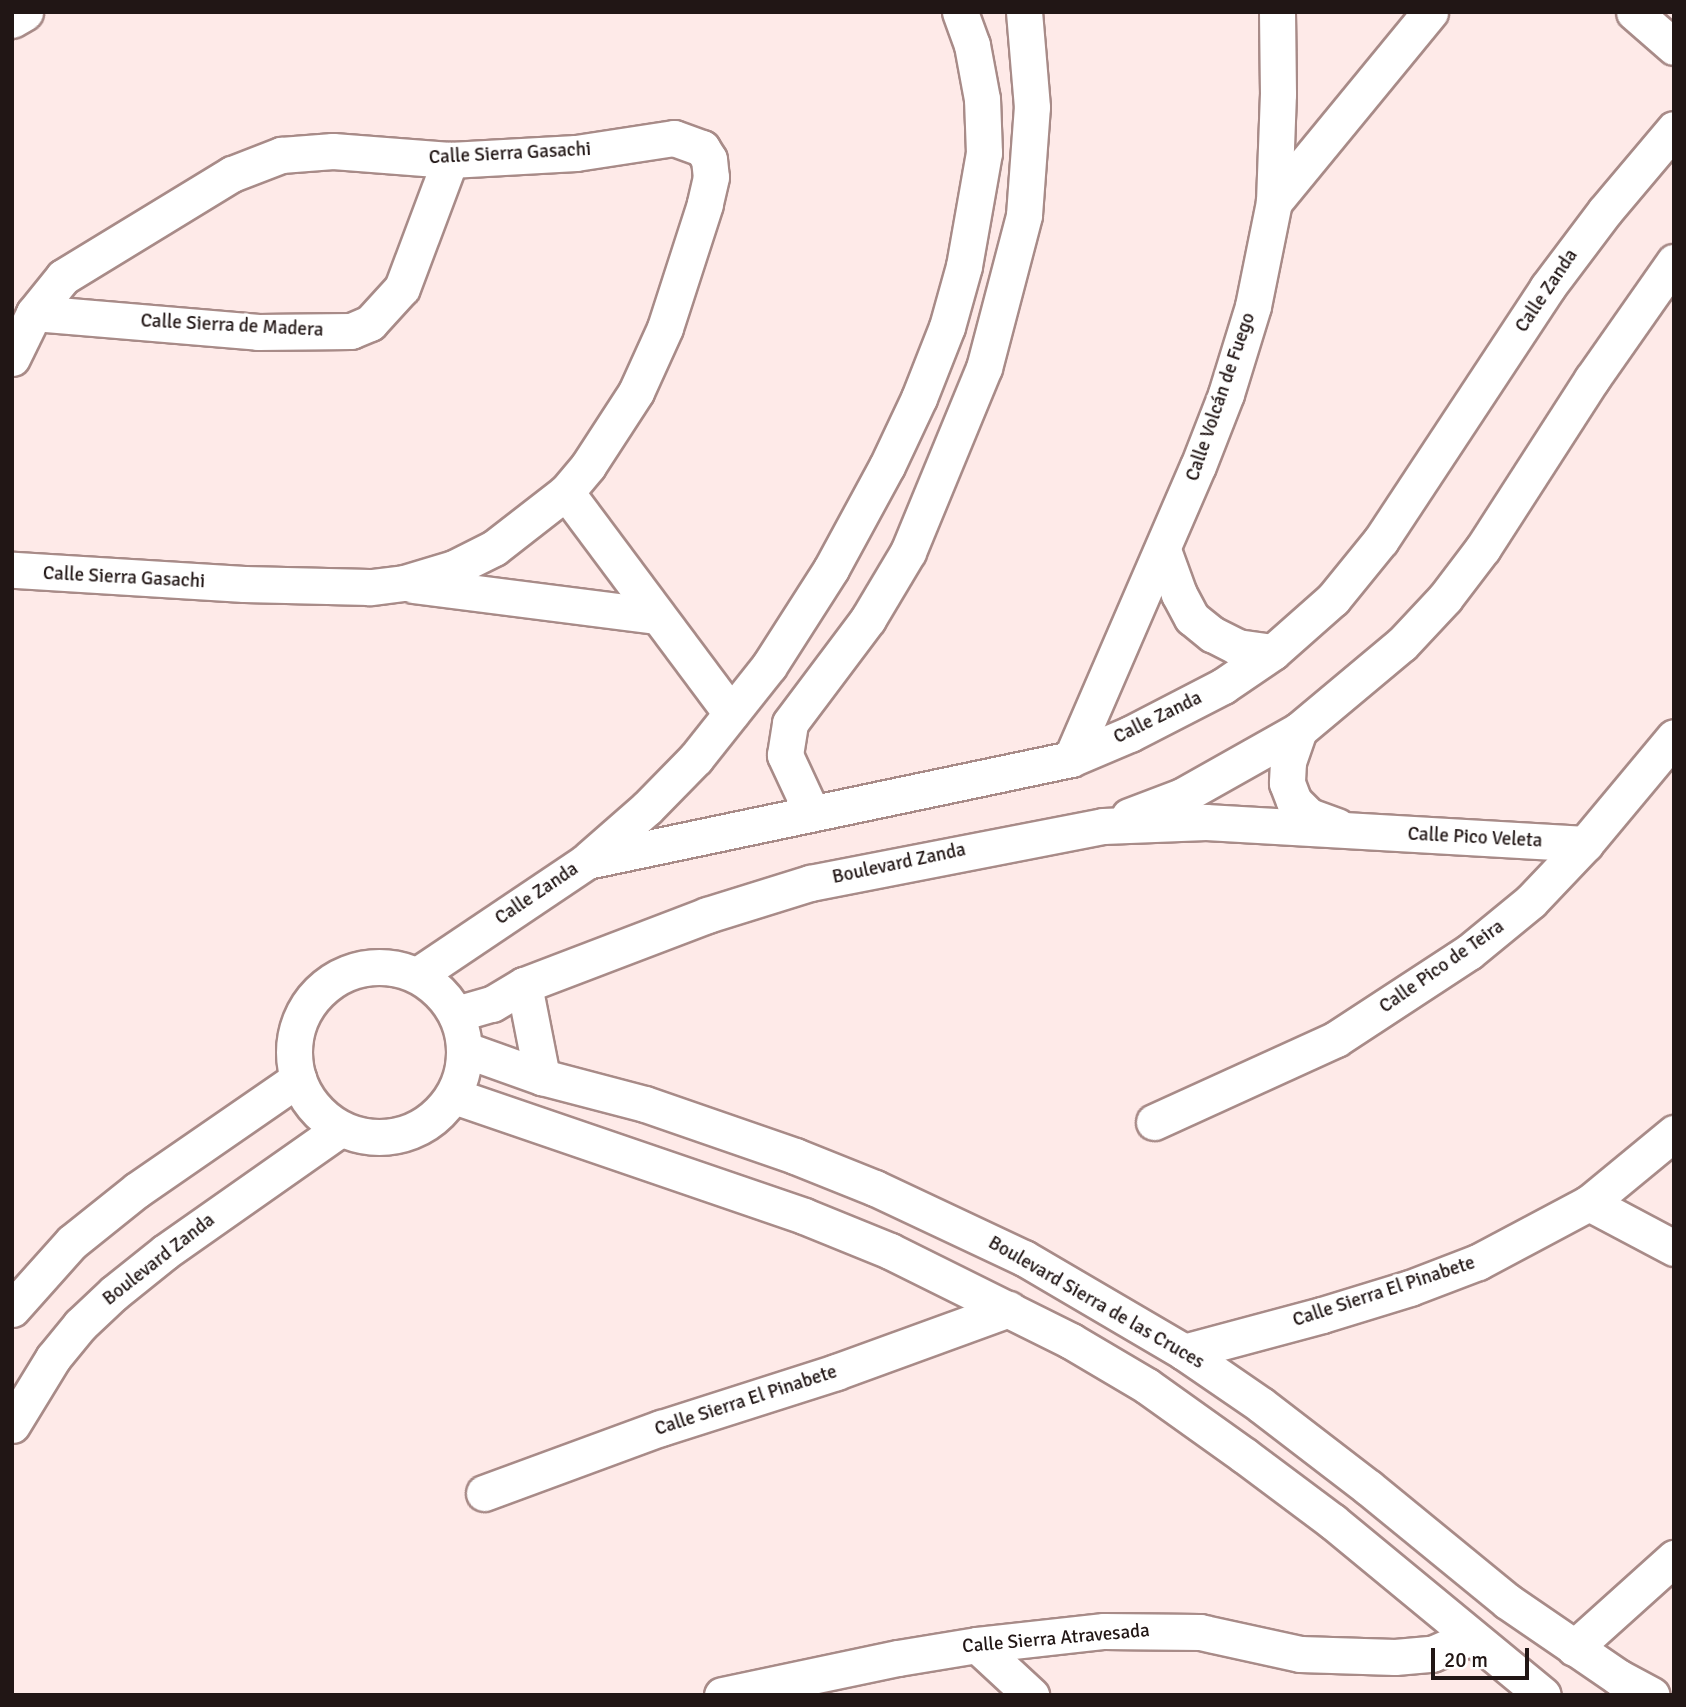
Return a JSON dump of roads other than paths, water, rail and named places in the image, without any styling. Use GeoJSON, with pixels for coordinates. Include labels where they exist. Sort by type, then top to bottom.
{"type":"FeatureCollection","features":[{"type":"Feature","properties":{"kind":"main road"},"geometry":{"type":"LineString","coordinates":[[12,19],[24,12]]}},
{"type":"Feature","properties":{"kind":"street"},"geometry":{"type":"LineString","coordinates":[[587,861],[688,766],[769,666],[802,617],[887,466],[947,327],[976,204],[984,153],[982,99],[972,45],[960,12]]}},
{"type":"Feature","properties":{"kind":"street"},"geometry":{"type":"LineString","coordinates":[[811,811],[785,755],[790,723],[868,619],[908,552],[984,368],[1024,215],[1032,107],[1024,12]]}},
{"type":"Feature","properties":{"kind":"street","name":"Calle Volcán de Fuego"},"geometry":{"type":"LineString","coordinates":[[1070,759],[1163,550],[1226,394],[1253,306],[1274,202],[1278,94],[1277,12]]}},
{"type":"Feature","properties":{"kind":"street"},"geometry":{"type":"LineString","coordinates":[[1274,202],[1430,12]]}},
{"type":"Feature","properties":{"kind":"street"},"geometry":{"type":"LineString","coordinates":[[1633,12],[1674,47]]}},
{"type":"Feature","properties":{"kind":"street","name":"Calle Zanda"},"geometry":{"type":"LineString","coordinates":[[419,974],[587,861],[811,811],[1004,775],[1070,759],[1130,734],[1223,686],[1273,652],[1333,598],[1381,540],[1547,288],[1605,211],[1674,129]]}},
{"type":"Feature","properties":{"kind":"street","name":"Calle Sierra Gasachi"},"geometry":{"type":"LineString","coordinates":[[12,358],[34,313],[63,277],[232,174],[281,155],[310,151],[450,160],[576,153],[674,138],[692,142],[702,148],[709,159],[709,192],[651,360],[612,430],[566,492],[494,548],[454,568],[404,583],[369,587],[257,584],[12,570]]}},
{"type":"Feature","properties":{"kind":"street","name":"Calle Sierra de Madera"},"geometry":{"type":"LineString","coordinates":[[34,313],[258,332],[351,331],[370,323],[402,288],[450,160]]}},
{"type":"Feature","properties":{"kind":"street"},"geometry":{"type":"LineString","coordinates":[[1103,826],[1182,796],[1299,730],[1402,644],[1445,598],[1490,537],[1592,379],[1674,262]]}},
{"type":"Feature","properties":{"kind":"street"},"geometry":{"type":"LineString","coordinates":[[887,466],[935,489]]}},
{"type":"Feature","properties":{"kind":"street"},"geometry":{"type":"LineString","coordinates":[[566,492],[731,713]]}},
{"type":"Feature","properties":{"kind":"street"},"geometry":{"type":"LineString","coordinates":[[1163,550],[1179,594],[1192,618],[1212,634],[1237,647],[1273,652]]}},
{"type":"Feature","properties":{"kind":"street","name":"Calle Sierra Gasachi"},"geometry":{"type":"LineString","coordinates":[[404,583],[656,616]]}},
{"type":"Feature","properties":{"kind":"street"},"geometry":{"type":"LineString","coordinates":[[1299,730],[1288,762],[1287,783],[1294,800],[1308,816],[1365,832]]}},
{"type":"Feature","properties":{"kind":"street","name":"Calle Pico de Teira"},"geometry":{"type":"LineString","coordinates":[[1154,1122],[1336,1039],[1414,989],[1508,921],[1585,844],[1674,737]]}},
{"type":"Feature","properties":{"kind":"street","name":"Boulevard Zanda"},"geometry":{"type":"LineString","coordinates":[[456,1014],[492,1004],[524,985],[707,915],[810,883],[1103,826],[1206,822],[1365,832]]}},
{"type":"Feature","properties":{"kind":"street","name":"Calle Pico Veleta"},"geometry":{"type":"LineString","coordinates":[[1365,832],[1585,844]]}},
{"type":"Feature","properties":{"kind":"street"},"geometry":{"type":"LineString","coordinates":[[386,965],[419,974],[445,995],[456,1014],[466,1050],[454,1096],[433,1120],[403,1135],[372,1138],[340,1129],[314,1108],[298,1079],[293,1045],[303,1012],[323,986],[353,969],[386,965]]}},
{"type":"Feature","properties":{"kind":"street"},"geometry":{"type":"LineString","coordinates":[[524,985],[542,1077]]}},
{"type":"Feature","properties":{"kind":"street","name":"Boulevard Sierra de las Cruces"},"geometry":{"type":"LineString","coordinates":[[466,1050],[542,1077],[645,1104],[875,1188],[1024,1258],[1184,1352],[1315,1446],[1507,1601],[1574,1648],[1652,1695]]}},
{"type":"Feature","properties":{"kind":"street"},"geometry":{"type":"LineString","coordinates":[[12,1309],[72,1242],[137,1190],[298,1079]]}},
{"type":"Feature","properties":{"kind":"street"},"geometry":{"type":"LineString","coordinates":[[454,1096],[804,1216],[890,1251],[1071,1341],[1158,1394],[1332,1521],[1543,1695]]}},
{"type":"Feature","properties":{"kind":"street","name":"Boulevard Zanda"},"geometry":{"type":"LineString","coordinates":[[12,1425],[53,1358],[80,1325],[106,1301],[165,1252],[340,1129]]}},
{"type":"Feature","properties":{"kind":"street","name":"Calle Sierra El Pinabete"},"geometry":{"type":"LineString","coordinates":[[1184,1352],[1410,1288],[1478,1262],[1589,1203],[1674,1133]]}},
{"type":"Feature","properties":{"kind":"street"},"geometry":{"type":"LineString","coordinates":[[1589,1203],[1674,1248]]}},
{"type":"Feature","properties":{"kind":"street","name":"Calle Sierra El Pinabete"},"geometry":{"type":"LineString","coordinates":[[484,1493],[661,1428],[836,1372],[1009,1310]]}},
{"type":"Feature","properties":{"kind":"street"},"geometry":{"type":"LineString","coordinates":[[1574,1648],[1674,1558]]}},
{"type":"Feature","properties":{"kind":"street","name":"Calle Sierra Atravesada"},"geometry":{"type":"LineString","coordinates":[[722,1695],[898,1658],[977,1645],[1104,1631],[1158,1629],[1240,1639],[1300,1654],[1395,1657],[1432,1654],[1471,1637]]}},
{"type":"Feature","properties":{"kind":"street"},"geometry":{"type":"LineString","coordinates":[[977,1645],[1031,1695]]}}]}
